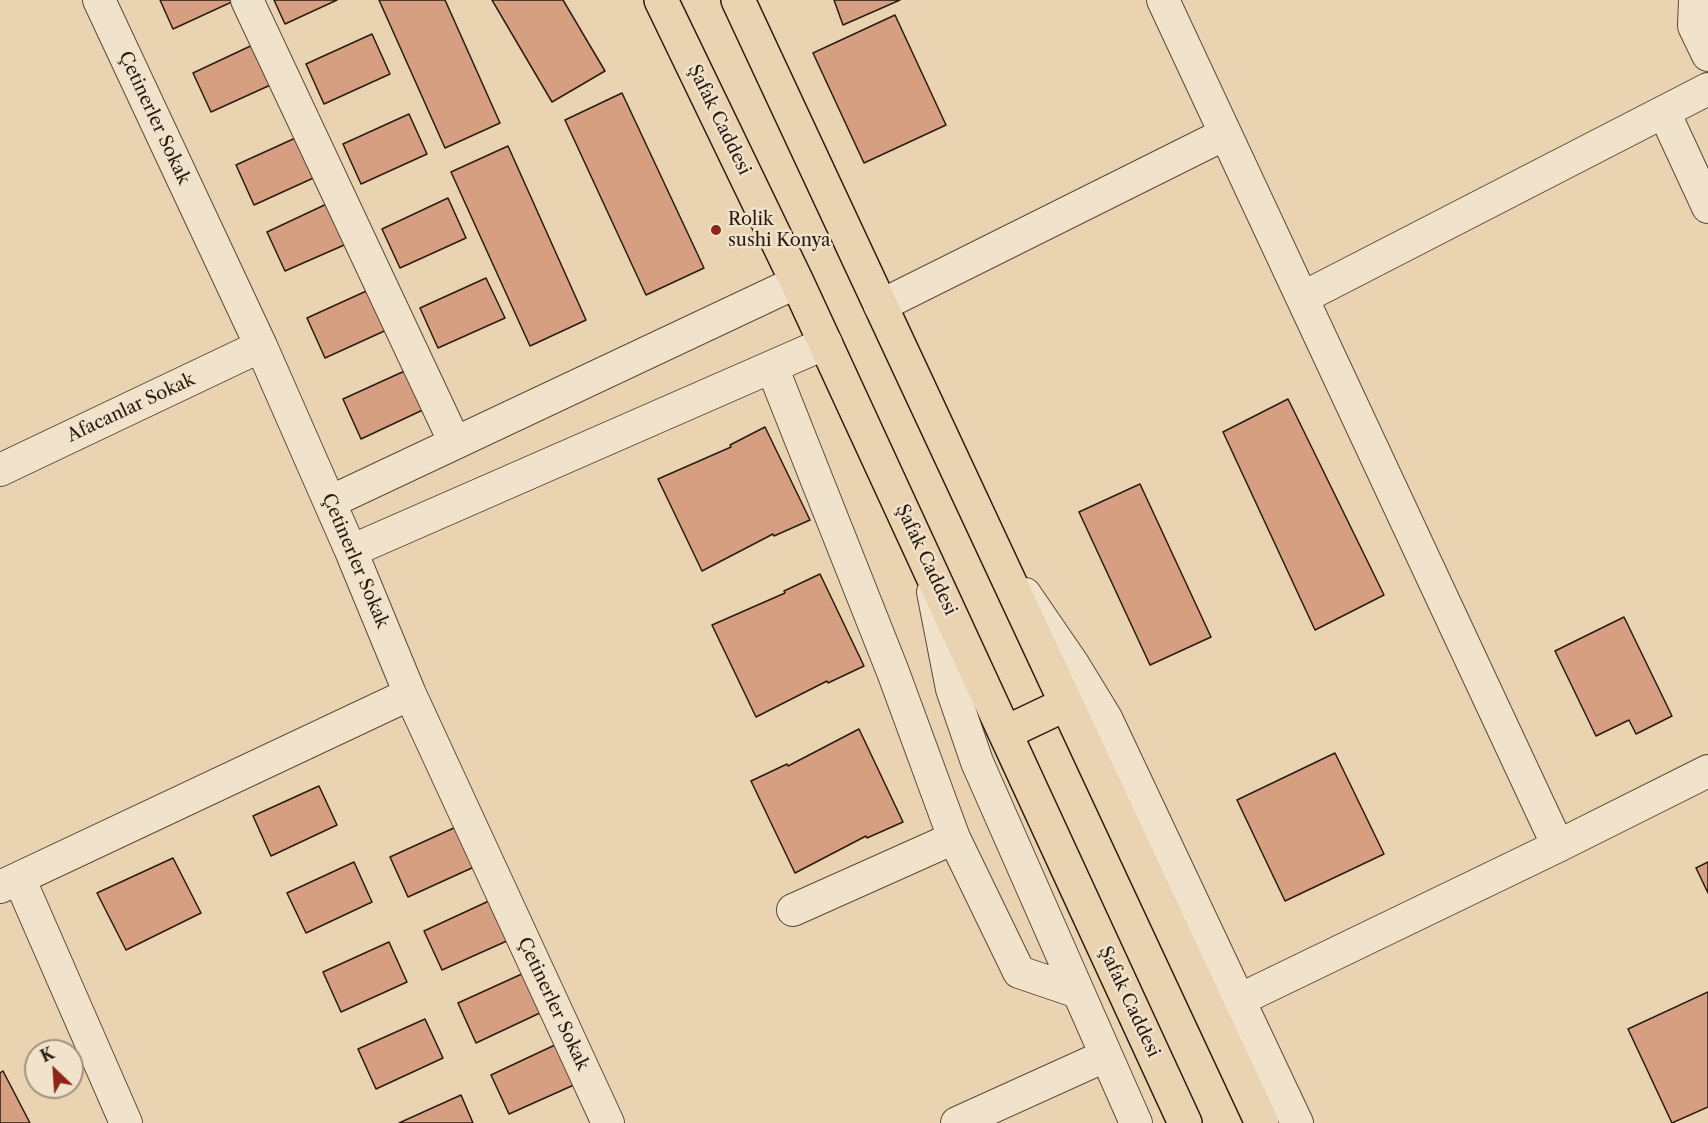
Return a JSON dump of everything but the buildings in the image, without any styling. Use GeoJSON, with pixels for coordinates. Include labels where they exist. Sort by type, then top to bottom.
{"type":"FeatureCollection","features":[{"type":"Feature","properties":{"kind":"main road","name":"Şafak Caddesi"},"geometry":{"type":"LineString","coordinates":[[661,0],[826,344],[1185,1123]]}},
{"type":"Feature","properties":{"kind":"main road"},"geometry":{"type":"LineString","coordinates":[[738,0],[1262,1123]]}},
{"type":"Feature","properties":{"kind":"main road"},"geometry":{"type":"LineString","coordinates":[[1005,733],[1066,704]]}},
{"type":"Feature","properties":{"kind":"street","name":"Çetinerler Sokak"},"geometry":{"type":"LineString","coordinates":[[99,0],[261,346],[351,550],[410,694],[608,1123]]}},
{"type":"Feature","properties":{"kind":"street"},"geometry":{"type":"LineString","coordinates":[[247,0],[454,443]]}},
{"type":"Feature","properties":{"kind":"street"},"geometry":{"type":"LineString","coordinates":[[1163,0],[1558,846]]}},
{"type":"Feature","properties":{"kind":"street"},"geometry":{"type":"LineString","coordinates":[[1691,9],[1708,54]]}},
{"type":"Feature","properties":{"kind":"street"},"geometry":{"type":"LineString","coordinates":[[1302,298],[1708,89]]}},
{"type":"Feature","properties":{"kind":"street"},"geometry":{"type":"LineString","coordinates":[[1664,112],[1708,207]]}},
{"type":"Feature","properties":{"kind":"street"},"geometry":{"type":"LineString","coordinates":[[880,306],[1225,134]]}},
{"type":"Feature","properties":{"kind":"street"},"geometry":{"type":"LineString","coordinates":[[330,502],[797,282]]}},
{"type":"Feature","properties":{"kind":"street"},"geometry":{"type":"LineString","coordinates":[[351,550],[826,344]]}},
{"type":"Feature","properties":{"kind":"street","name":"Afacanlar Sokak"},"geometry":{"type":"LineString","coordinates":[[0,470],[261,346]]}},
{"type":"Feature","properties":{"kind":"street"},"geometry":{"type":"LineString","coordinates":[[772,367],[888,661],[954,838],[1019,972],[1078,992]]}},
{"type":"Feature","properties":{"kind":"street"},"geometry":{"type":"LineString","coordinates":[[991,543],[1074,664],[1106,718],[1297,1123]]}},
{"type":"Feature","properties":{"kind":"street"},"geometry":{"type":"LineString","coordinates":[[928,564],[952,689],[977,762],[1136,1123]]}},
{"type":"Feature","properties":{"kind":"street"},"geometry":{"type":"LineString","coordinates":[[126,1123],[10,882],[410,694]]}},
{"type":"Feature","properties":{"kind":"street"},"geometry":{"type":"LineString","coordinates":[[1239,1000],[1708,771]]}},
{"type":"Feature","properties":{"kind":"street"},"geometry":{"type":"LineString","coordinates":[[793,910],[954,838]]}},
{"type":"Feature","properties":{"kind":"street"},"geometry":{"type":"LineString","coordinates":[[957,1123],[1105,1056]]}},
{"type":"Feature","properties":{"kind":"place","name":"Rolik sushi Konya"},"geometry":{"type":"Point","coordinates":[716,230]}}]}
